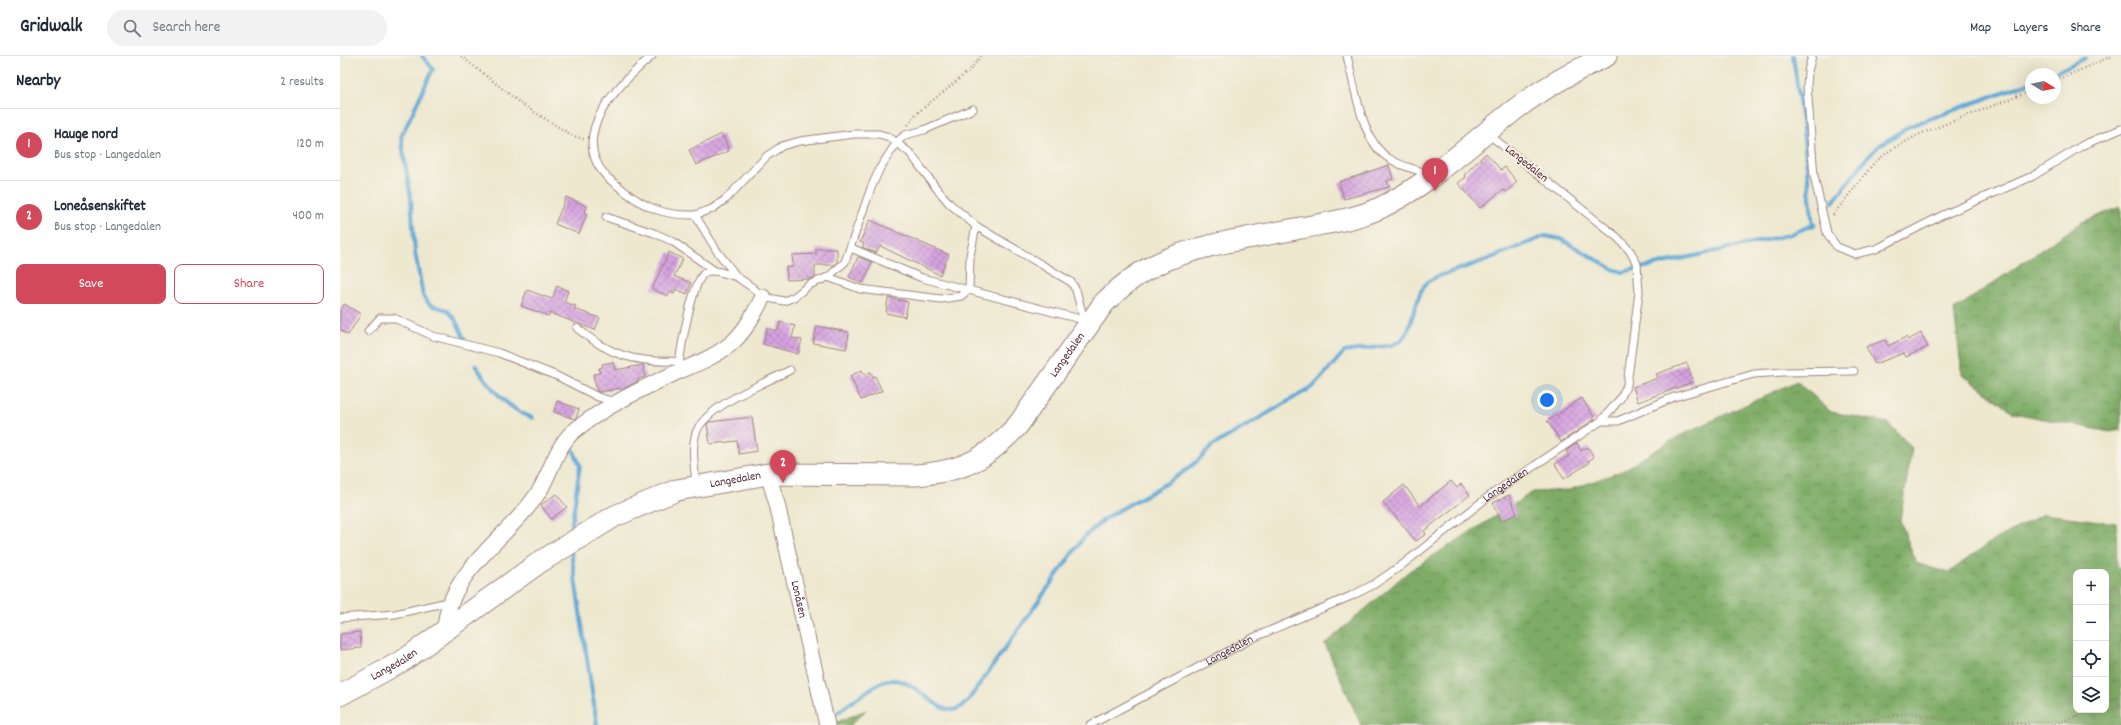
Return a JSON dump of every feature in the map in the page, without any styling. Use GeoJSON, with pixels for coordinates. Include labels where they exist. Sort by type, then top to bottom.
{"type":"FeatureCollection","features":[{"type":"Feature","properties":{"kind":"main road","name":"Langedalen"},"geometry":{"type":"LineString","coordinates":[[340,696],[404,660],[540,562],[615,516],[677,490],[696,485],[768,474],[916,475],[935,473],[972,463],[1001,442],[1018,425],[1035,403],[1086,321],[1119,288],[1155,265],[1203,248],[1352,218],[1380,208],[1434,175],[1486,133],[1546,88],[1606,56]]}},
{"type":"Feature","properties":{"kind":"street"},"geometry":{"type":"LineString","coordinates":[[445,631],[452,601],[471,569],[525,511],[540,491],[567,438],[592,418],[678,366],[701,362],[735,340],[750,322],[763,297]]}},
{"type":"Feature","properties":{"kind":"street","name":"Lonåsen"},"geometry":{"type":"LineString","coordinates":[[768,474],[777,504],[827,725]]}},
{"type":"Feature","properties":{"kind":"lane"},"geometry":{"type":"LineString","coordinates":[[652,56],[628,75],[609,97],[598,121],[592,141],[593,153],[598,165],[606,177],[628,194],[665,213],[695,215],[712,209],[726,198],[767,156],[782,146],[800,141],[854,134],[879,134],[889,137],[910,153],[950,204],[976,226],[1071,282],[1076,290],[1086,321]]}},
{"type":"Feature","properties":{"kind":"lane"},"geometry":{"type":"LineString","coordinates":[[1347,56],[1366,127],[1374,144],[1382,153],[1392,160],[1434,175]]}},
{"type":"Feature","properties":{"kind":"lane"},"geometry":{"type":"LineString","coordinates":[[1812,56],[1808,71],[1808,111],[1814,176],[1826,226],[1831,239],[1837,247],[1844,251],[1863,253],[1876,249],[1941,216],[2033,176],[2083,145],[2121,129]]}},
{"type":"Feature","properties":{"kind":"lane"},"geometry":{"type":"LineString","coordinates":[[577,328],[600,347],[613,352],[678,366],[690,304],[700,276],[707,271],[715,271],[737,277],[763,297],[784,301],[794,297],[809,285],[828,277],[845,262],[871,188],[880,168],[897,142],[905,135],[924,130],[973,109]]}},
{"type":"Feature","properties":{"kind":"lane","name":"Langedalen"},"geometry":{"type":"LineString","coordinates":[[1090,725],[1255,637],[1373,585],[1402,565],[1488,497],[1601,421],[1620,399],[1627,385],[1639,292],[1639,272],[1637,264],[1630,251],[1618,238],[1486,133]]}},
{"type":"Feature","properties":{"kind":"lane"},"geometry":{"type":"LineString","coordinates":[[695,215],[710,240],[737,277]]}},
{"type":"Feature","properties":{"kind":"lane"},"geometry":{"type":"LineString","coordinates":[[606,217],[654,232],[672,241],[715,271]]}},
{"type":"Feature","properties":{"kind":"lane"},"geometry":{"type":"LineString","coordinates":[[828,277],[860,289],[941,299],[961,296],[969,289],[970,256],[976,226]]}},
{"type":"Feature","properties":{"kind":"lane"},"geometry":{"type":"LineString","coordinates":[[851,248],[906,272],[1086,321]]}},
{"type":"Feature","properties":{"kind":"lane"},"geometry":{"type":"LineString","coordinates":[[368,331],[380,318],[394,318],[433,336],[513,359],[557,376],[598,397],[619,403]]}},
{"type":"Feature","properties":{"kind":"lane","name":"Langedalen"},"geometry":{"type":"LineString","coordinates":[[696,485],[694,440],[700,423],[715,410],[790,370]]}},
{"type":"Feature","properties":{"kind":"lane"},"geometry":{"type":"LineString","coordinates":[[1601,421],[1618,421],[1674,398],[1754,374],[1854,371]]}},
{"type":"Feature","properties":{"kind":"lane"},"geometry":{"type":"LineString","coordinates":[[340,618],[395,614],[452,601]]}},
{"type":"Feature","properties":{"kind":"path"},"geometry":{"type":"LineString","coordinates":[[461,56],[522,105],[573,136],[592,141]]}},
{"type":"Feature","properties":{"kind":"path"},"geometry":{"type":"LineString","coordinates":[[905,135],[908,124],[916,114],[960,80],[981,56]]}},
{"type":"Feature","properties":{"kind":"path"},"geometry":{"type":"LineString","coordinates":[[2061,78],[2112,56]]}},
{"type":"Feature","properties":{"kind":"path"},"geometry":{"type":"LineString","coordinates":[[1826,226],[1866,172],[1892,149],[1920,134],[2025,93]]}},
{"type":"Feature","properties":{"kind":"path"},"geometry":{"type":"LineString","coordinates":[[2050,725],[2084,714],[2113,710],[2121,706]]}},
{"type":"Feature","properties":{"kind":"path"},"geometry":{"type":"LineString","coordinates":[[1838,725],[1909,713],[1958,722],[1981,724],[2002,722],[2030,725]]}},
{"type":"Feature","properties":{"kind":"path"},"geometry":{"type":"LineString","coordinates":[[1804,725],[1812,723],[1830,725]]}},
{"type":"Feature","properties":{"kind":"green space"},"geometry":{"type":"Polygon","coordinates":[[[2121,207],[2121,430],[2110,432],[2014,413],[1962,374],[1954,310],[2082,222],[2121,207]]]}},
{"type":"Feature","properties":{"kind":"green space"},"geometry":{"type":"Polygon","coordinates":[[[1797,381],[1831,412],[1888,423],[1912,448],[1900,520],[1916,563],[1948,573],[1989,543],[2043,514],[2116,523],[2117,568],[2121,569],[2121,725],[1361,725],[1325,644],[1408,572],[1533,492],[1569,490],[1622,471],[1677,437],[1797,381]]]}},
{"type":"Feature","properties":{"kind":"green space"},"geometry":{"type":"Polygon","coordinates":[[[866,710],[851,725],[830,725],[866,710]]]}},
{"type":"Feature","properties":{"kind":"building"},"geometry":{"type":"Polygon","coordinates":[[[722,134],[729,151],[696,165],[689,150],[722,134]]]}},
{"type":"Feature","properties":{"kind":"building"},"geometry":{"type":"Polygon","coordinates":[[[1486,153],[1501,170],[1505,167],[1517,182],[1506,192],[1504,190],[1500,192],[1480,208],[1458,183],[1466,177],[1464,175],[1486,153]]]}},
{"type":"Feature","properties":{"kind":"building"},"geometry":{"type":"Polygon","coordinates":[[[1389,165],[1393,179],[1387,181],[1389,187],[1344,199],[1339,182],[1389,165]]]}},
{"type":"Feature","properties":{"kind":"building"},"geometry":{"type":"Polygon","coordinates":[[[566,197],[587,206],[584,213],[587,214],[579,234],[555,224],[566,197]]]}},
{"type":"Feature","properties":{"kind":"building"},"geometry":{"type":"Polygon","coordinates":[[[870,220],[949,255],[940,275],[880,246],[876,253],[862,247],[864,244],[860,242],[870,220]]]}},
{"type":"Feature","properties":{"kind":"building"},"geometry":{"type":"Polygon","coordinates":[[[816,249],[837,249],[837,262],[834,265],[815,265],[815,277],[810,279],[787,280],[786,267],[793,267],[792,255],[816,254],[816,249]]]}},
{"type":"Feature","properties":{"kind":"building"},"geometry":{"type":"Polygon","coordinates":[[[669,252],[683,259],[674,276],[691,283],[687,294],[676,289],[674,294],[670,292],[668,296],[652,289],[669,252]]]}},
{"type":"Feature","properties":{"kind":"building"},"geometry":{"type":"Polygon","coordinates":[[[858,257],[872,262],[863,283],[849,277],[858,257]]]}},
{"type":"Feature","properties":{"kind":"building"},"geometry":{"type":"Polygon","coordinates":[[[557,286],[568,291],[564,302],[576,306],[574,309],[600,318],[595,330],[550,313],[549,316],[521,306],[527,290],[552,299],[557,286]]]}},
{"type":"Feature","properties":{"kind":"building"},"geometry":{"type":"Polygon","coordinates":[[[888,298],[908,302],[905,317],[886,313],[888,298]]]}},
{"type":"Feature","properties":{"kind":"building"},"geometry":{"type":"Polygon","coordinates":[[[344,304],[361,314],[348,335],[340,330],[340,311],[344,304]]]}},
{"type":"Feature","properties":{"kind":"building"},"geometry":{"type":"Polygon","coordinates":[[[780,322],[795,326],[792,338],[802,340],[798,354],[763,344],[767,328],[778,331],[780,322]]]}},
{"type":"Feature","properties":{"kind":"building"},"geometry":{"type":"Polygon","coordinates":[[[817,326],[848,332],[849,334],[846,349],[813,343],[817,326]]]}},
{"type":"Feature","properties":{"kind":"building"},"geometry":{"type":"Polygon","coordinates":[[[1921,333],[1928,347],[1906,357],[1904,353],[1875,364],[1866,347],[1885,340],[1888,346],[1906,337],[1908,340],[1921,333]]]}},
{"type":"Feature","properties":{"kind":"building"},"geometry":{"type":"Polygon","coordinates":[[[613,362],[615,370],[643,365],[645,377],[638,379],[638,381],[621,390],[620,388],[600,392],[597,391],[593,374],[600,373],[599,368],[603,367],[602,364],[613,362]]]}},
{"type":"Feature","properties":{"kind":"building"},"geometry":{"type":"Polygon","coordinates":[[[1687,363],[1693,382],[1638,402],[1633,387],[1658,378],[1656,374],[1687,363]]]}},
{"type":"Feature","properties":{"kind":"building"},"geometry":{"type":"Polygon","coordinates":[[[862,370],[864,375],[871,372],[873,377],[875,376],[882,391],[861,400],[850,376],[862,370]]]}},
{"type":"Feature","properties":{"kind":"building"},"geometry":{"type":"Polygon","coordinates":[[[1582,398],[1595,419],[1561,442],[1547,421],[1582,398]]]}},
{"type":"Feature","properties":{"kind":"building"},"geometry":{"type":"Polygon","coordinates":[[[557,401],[579,409],[576,418],[575,419],[554,412],[557,401]]]}},
{"type":"Feature","properties":{"kind":"building"},"geometry":{"type":"Polygon","coordinates":[[[752,417],[757,451],[739,454],[737,441],[710,444],[707,424],[709,422],[752,417]]]}},
{"type":"Feature","properties":{"kind":"building"},"geometry":{"type":"Polygon","coordinates":[[[1577,443],[1581,451],[1588,447],[1594,457],[1588,461],[1589,463],[1564,479],[1555,464],[1569,456],[1566,451],[1577,443]]]}},
{"type":"Feature","properties":{"kind":"building"},"geometry":{"type":"Polygon","coordinates":[[[1451,481],[1457,488],[1461,484],[1470,495],[1424,531],[1426,534],[1416,541],[1383,502],[1404,485],[1420,506],[1451,481]]]}},
{"type":"Feature","properties":{"kind":"building"},"geometry":{"type":"Polygon","coordinates":[[[556,494],[567,507],[551,519],[541,505],[556,494]]]}},
{"type":"Feature","properties":{"kind":"building"},"geometry":{"type":"Polygon","coordinates":[[[1509,495],[1517,514],[1501,521],[1493,503],[1509,495]]]}},
{"type":"Feature","properties":{"kind":"building"},"geometry":{"type":"Polygon","coordinates":[[[360,632],[361,648],[340,650],[340,634],[360,632]]]}},
{"type":"Feature","properties":{"kind":"waterway"},"geometry":{"type":"LineString","coordinates":[[422,56],[433,69],[401,137],[411,199],[415,252],[423,296],[430,305],[447,310],[455,319],[465,340]]}},
{"type":"Feature","properties":{"kind":"waterway"},"geometry":{"type":"LineString","coordinates":[[1793,56],[1802,120],[1813,226]]}},
{"type":"Feature","properties":{"kind":"waterway"},"geometry":{"type":"LineString","coordinates":[[2061,70],[2085,58]]}},
{"type":"Feature","properties":{"kind":"waterway"},"geometry":{"type":"LineString","coordinates":[[1833,202],[1868,156],[1880,145],[1910,126],[2025,84]]}},
{"type":"Feature","properties":{"kind":"waterway"},"geometry":{"type":"LineString","coordinates":[[829,719],[866,692],[885,681],[896,680],[906,683],[915,688],[932,702],[949,710],[961,707],[967,702],[1084,537],[1097,525],[1176,478],[1201,458],[1212,446],[1314,386],[1344,352],[1391,345],[1401,341],[1408,330],[1420,293],[1427,282],[1436,277],[1486,260],[1545,236],[1561,239],[1613,269],[1623,272],[1788,235],[1815,224]]}},
{"type":"Feature","properties":{"kind":"waterway"},"geometry":{"type":"LineString","coordinates":[[475,365],[500,397],[508,404],[533,418]]}},
{"type":"Feature","properties":{"kind":"waterway"},"geometry":{"type":"LineString","coordinates":[[571,530],[580,465],[572,447]]}},
{"type":"Feature","properties":{"kind":"waterway"},"geometry":{"type":"LineString","coordinates":[[571,552],[597,725]]}},
{"type":"Feature","properties":{"kind":"place","name":"Hauge nord"},"geometry":{"type":"Point","coordinates":[1435,191]}},
{"type":"Feature","properties":{"kind":"place","name":"Loneåsenskiftet"},"geometry":{"type":"Point","coordinates":[783,483]}}]}
